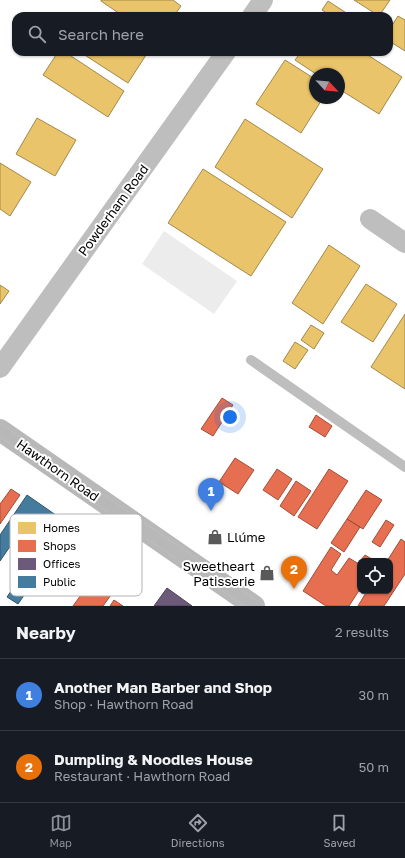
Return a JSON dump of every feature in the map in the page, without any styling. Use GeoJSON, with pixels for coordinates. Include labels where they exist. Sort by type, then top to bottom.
{"type":"FeatureCollection","features":[{"type":"Feature","properties":{"kind":"main road","name":"Hawthorn Road"},"geometry":{"type":"LineString","coordinates":[[0,430],[121,514]]}},
{"type":"Feature","properties":{"kind":"main road","name":"Hawthorn Road"},"geometry":{"type":"LineString","coordinates":[[142,528],[254,606]]}},
{"type":"Feature","properties":{"kind":"street"},"geometry":{"type":"LineString","coordinates":[[255,12],[263,0]]}},
{"type":"Feature","properties":{"kind":"street","name":"Powderham Road"},"geometry":{"type":"LineString","coordinates":[[0,368],[223,56]]}},
{"type":"Feature","properties":{"kind":"street"},"geometry":{"type":"LineString","coordinates":[[370,219],[405,243]]}},
{"type":"Feature","properties":{"kind":"lane"},"geometry":{"type":"LineString","coordinates":[[251,360],[405,467]]}},
{"type":"Feature","properties":{"kind":"shaded area"},"geometry":{"type":"Polygon","coordinates":[[[164,231],[237,281],[214,314],[142,264],[164,231]]]}},
{"type":"Feature","properties":{"kind":"building: Homes"},"geometry":{"type":"Polygon","coordinates":[[[173,0],[181,6],[177,12],[117,12],[101,1],[173,0]]]}},
{"type":"Feature","properties":{"kind":"building: Homes"},"geometry":{"type":"Polygon","coordinates":[[[354,0],[390,0],[382,12],[373,12],[354,0]]]}},
{"type":"Feature","properties":{"kind":"building: Homes"},"geometry":{"type":"Polygon","coordinates":[[[328,1],[345,12],[325,12],[322,10],[328,1]]]}},
{"type":"Feature","properties":{"kind":"building: Homes"},"geometry":{"type":"Polygon","coordinates":[[[398,16],[405,20],[405,51],[393,44],[393,24],[398,16]]]}},
{"type":"Feature","properties":{"kind":"building: Homes"},"geometry":{"type":"Polygon","coordinates":[[[55,56],[71,56],[124,91],[108,117],[43,75],[55,56]]]}},
{"type":"Feature","properties":{"kind":"building: Homes"},"geometry":{"type":"Polygon","coordinates":[[[86,56],[145,56],[128,83],[86,56]]]}},
{"type":"Feature","properties":{"kind":"building: Homes"},"geometry":{"type":"Polygon","coordinates":[[[298,56],[369,56],[402,77],[379,114],[345,93],[345,68],[309,68],[309,69],[295,60],[298,56]]]}},
{"type":"Feature","properties":{"kind":"building: Homes"},"geometry":{"type":"Polygon","coordinates":[[[285,60],[309,75],[309,104],[319,104],[301,133],[256,104],[285,60]]]}},
{"type":"Feature","properties":{"kind":"building: Homes"},"geometry":{"type":"Polygon","coordinates":[[[37,118],[76,140],[55,176],[16,154],[37,118]]]}},
{"type":"Feature","properties":{"kind":"building: Homes"},"geometry":{"type":"Polygon","coordinates":[[[245,119],[323,169],[292,218],[215,167],[245,119]]]}},
{"type":"Feature","properties":{"kind":"building: Homes"},"geometry":{"type":"Polygon","coordinates":[[[0,163],[31,182],[10,216],[0,209],[0,163]]]}},
{"type":"Feature","properties":{"kind":"building: Homes"},"geometry":{"type":"Polygon","coordinates":[[[203,169],[286,222],[251,276],[168,223],[203,169]]]}},
{"type":"Feature","properties":{"kind":"building: Homes"},"geometry":{"type":"Polygon","coordinates":[[[329,245],[360,266],[323,324],[292,303],[329,245]]]}},
{"type":"Feature","properties":{"kind":"building: Homes"},"geometry":{"type":"Polygon","coordinates":[[[366,284],[397,304],[373,342],[341,322],[366,284]]]}},
{"type":"Feature","properties":{"kind":"building: Homes"},"geometry":{"type":"Polygon","coordinates":[[[0,285],[9,291],[0,304],[0,285]]]}},
{"type":"Feature","properties":{"kind":"building: Homes"},"geometry":{"type":"Polygon","coordinates":[[[405,314],[405,389],[371,367],[405,314]]]}},
{"type":"Feature","properties":{"kind":"building: Homes"},"geometry":{"type":"Polygon","coordinates":[[[311,325],[324,333],[314,349],[301,340],[311,325]]]}},
{"type":"Feature","properties":{"kind":"building: Homes"},"geometry":{"type":"Polygon","coordinates":[[[295,342],[308,350],[295,369],[283,361],[295,342]]]}},
{"type":"Feature","properties":{"kind":"building: Shops"},"geometry":{"type":"Polygon","coordinates":[[[222,398],[233,405],[213,436],[201,429],[222,398]]]}},
{"type":"Feature","properties":{"kind":"building: Shops"},"geometry":{"type":"Polygon","coordinates":[[[316,415],[332,426],[325,437],[309,427],[316,415]]]}},
{"type":"Feature","properties":{"kind":"building: Shops"},"geometry":{"type":"Polygon","coordinates":[[[235,458],[254,470],[238,494],[219,482],[235,458]]]}},
{"type":"Feature","properties":{"kind":"building: Shops"},"geometry":{"type":"Polygon","coordinates":[[[277,469],[292,479],[278,500],[263,490],[277,469]]]}},
{"type":"Feature","properties":{"kind":"building: Shops"},"geometry":{"type":"Polygon","coordinates":[[[329,469],[348,481],[317,529],[298,517],[329,469]]]}},
{"type":"Feature","properties":{"kind":"building: Shops"},"geometry":{"type":"Polygon","coordinates":[[[296,481],[311,491],[294,516],[280,506],[296,481]]]}},
{"type":"Feature","properties":{"kind":"building: Shops"},"geometry":{"type":"Polygon","coordinates":[[[11,489],[20,495],[0,524],[0,504],[11,489]]]}},
{"type":"Feature","properties":{"kind":"building: Shops"},"geometry":{"type":"Polygon","coordinates":[[[366,490],[382,500],[363,529],[347,519],[366,490]]]}},
{"type":"Feature","properties":{"kind":"building: Shops"},"geometry":{"type":"Polygon","coordinates":[[[347,519],[360,527],[344,552],[331,543],[347,519]]]}},
{"type":"Feature","properties":{"kind":"building: Shops"},"geometry":{"type":"Polygon","coordinates":[[[386,520],[394,525],[380,547],[372,542],[386,520]]]}},
{"type":"Feature","properties":{"kind":"building: Shops"},"geometry":{"type":"Polygon","coordinates":[[[401,539],[405,542],[405,574],[393,592],[393,558],[389,558],[401,539]]]}},
{"type":"Feature","properties":{"kind":"building: Shops"},"geometry":{"type":"Polygon","coordinates":[[[331,547],[341,554],[331,570],[337,575],[349,558],[357,563],[357,594],[349,606],[326,606],[303,591],[331,547]]]}},
{"type":"Feature","properties":{"kind":"building: Shops"},"geometry":{"type":"Polygon","coordinates":[[[365,555],[370,558],[362,558],[365,555]]]}},
{"type":"Feature","properties":{"kind":"building: Shops"},"geometry":{"type":"Polygon","coordinates":[[[365,594],[392,594],[384,606],[358,606],[365,594]]]}},
{"type":"Feature","properties":{"kind":"building: Shops"},"geometry":{"type":"Polygon","coordinates":[[[80,596],[110,596],[103,606],[73,606],[80,596]]]}},
{"type":"Feature","properties":{"kind":"building: Shops"},"geometry":{"type":"Polygon","coordinates":[[[114,600],[123,606],[110,606],[114,600]]]}},
{"type":"Feature","properties":{"kind":"building: Offices"},"geometry":{"type":"Polygon","coordinates":[[[167,588],[192,606],[154,606],[167,588]]]}},
{"type":"Feature","properties":{"kind":"building: Public"},"geometry":{"type":"Polygon","coordinates":[[[27,495],[54,514],[14,514],[27,495]]]}},
{"type":"Feature","properties":{"kind":"building: Public"},"geometry":{"type":"Polygon","coordinates":[[[10,520],[10,547],[0,561],[0,535],[10,520]]]}},
{"type":"Feature","properties":{"kind":"building: Public"},"geometry":{"type":"Polygon","coordinates":[[[10,593],[10,596],[24,596],[18,604],[7,597],[10,593]]]}},
{"type":"Feature","properties":{"kind":"tram line"},"geometry":{"type":"LineString","coordinates":[[0,423],[132,514]]}},
{"type":"Feature","properties":{"kind":"tram line"},"geometry":{"type":"LineString","coordinates":[[0,437],[111,514]]}},
{"type":"Feature","properties":{"kind":"tram line"},"geometry":{"type":"LineString","coordinates":[[142,521],[265,606]]}},
{"type":"Feature","properties":{"kind":"tram line"},"geometry":{"type":"LineString","coordinates":[[142,535],[244,606]]}},
{"type":"Feature","properties":{"kind":"place","name":"Another Man Barber and Shop"},"geometry":{"type":"Point","coordinates":[211,511]}},
{"type":"Feature","properties":{"kind":"place","name":"Llúme"},"geometry":{"type":"Point","coordinates":[215,537]}},
{"type":"Feature","properties":{"kind":"place","name":"Sweetheart Patisserie"},"geometry":{"type":"Point","coordinates":[267,573]}},
{"type":"Feature","properties":{"kind":"place","name":"Dumpling & Noodles House"},"geometry":{"type":"Point","coordinates":[294,589]}}]}
